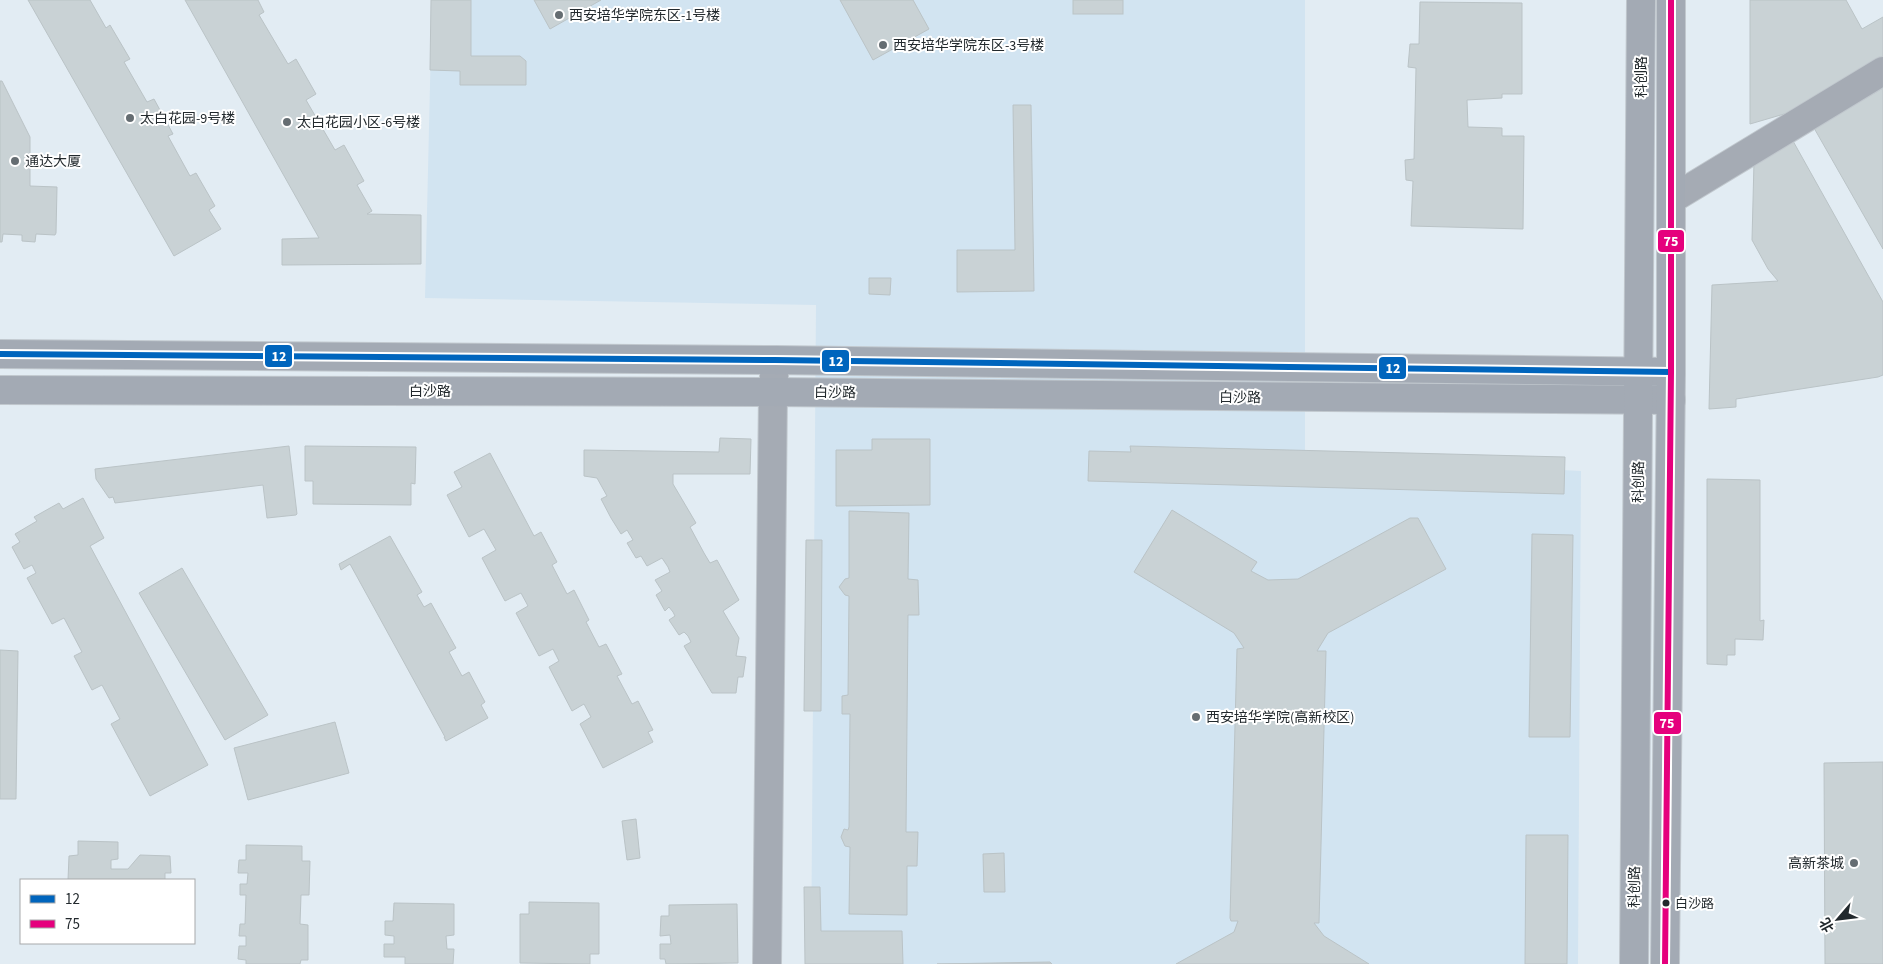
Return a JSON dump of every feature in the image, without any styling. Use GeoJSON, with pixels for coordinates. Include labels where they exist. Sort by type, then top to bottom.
{"type":"FeatureCollection","features":[{"type":"Feature","properties":{"kind":"street","name":"科创路"},"geometry":{"type":"LineString","coordinates":[[1634,964],[1642,0]]}},
{"type":"Feature","properties":{"kind":"street"},"geometry":{"type":"LineString","coordinates":[[1665,964],[1671,372],[1672,0]]}},
{"type":"Feature","properties":{"kind":"street"},"geometry":{"type":"LineString","coordinates":[[1672,199],[1883,71]]}},
{"type":"Feature","properties":{"kind":"street"},"geometry":{"type":"LineString","coordinates":[[0,354],[775,360],[1671,372]]}},
{"type":"Feature","properties":{"kind":"street"},"geometry":{"type":"LineString","coordinates":[[767,964],[773,392],[775,360]]}},
{"type":"Feature","properties":{"kind":"street","name":"白沙路"},"geometry":{"type":"LineString","coordinates":[[0,390],[773,392],[1670,400]]}},
{"type":"Feature","properties":{"kind":"shaded area","name":"西安培华学院(高新校区)"},"geometry":{"type":"Polygon","coordinates":[[[432,0],[1305,0],[1305,456],[1581,471],[1578,964],[811,964],[816,305],[425,298],[432,0]]]}},
{"type":"Feature","properties":{"kind":"building","name":"太白花园-9号楼"},"geometry":{"type":"Polygon","coordinates":[[[28,0],[90,0],[106,28],[110,25],[130,59],[124,62],[147,102],[154,99],[173,134],[168,136],[190,176],[196,173],[215,206],[209,210],[221,229],[174,256],[28,0]]]}},
{"type":"Feature","properties":{"kind":"building","name":"太白花园小区-6号楼"},"geometry":{"type":"Polygon","coordinates":[[[185,0],[258,0],[264,12],[259,15],[288,64],[296,59],[316,94],[306,100],[335,150],[344,145],[364,181],[357,185],[372,211],[367,214],[421,215],[421,264],[282,265],[282,239],[319,238],[185,0]]]}},
{"type":"Feature","properties":{"kind":"building"},"geometry":{"type":"Polygon","coordinates":[[[431,0],[471,0],[471,56],[520,56],[526,61],[526,85],[460,85],[460,71],[430,70],[431,0]]]}},
{"type":"Feature","properties":{"kind":"building","name":"西安培华学院东区-1号楼"},"geometry":{"type":"Polygon","coordinates":[[[534,0],[601,0],[550,29],[534,0]]]}},
{"type":"Feature","properties":{"kind":"building","name":"西安培华学院东区-3号楼"},"geometry":{"type":"Polygon","coordinates":[[[840,0],[913,0],[929,29],[873,60],[840,0]]]}},
{"type":"Feature","properties":{"kind":"building"},"geometry":{"type":"Polygon","coordinates":[[[1073,0],[1123,0],[1123,14],[1073,14],[1073,0]]]}},
{"type":"Feature","properties":{"kind":"building"},"geometry":{"type":"Polygon","coordinates":[[[1750,0],[1846,0],[1862,29],[1883,17],[1883,59],[1791,112],[1750,124],[1750,0]]]}},
{"type":"Feature","properties":{"kind":"building"},"geometry":{"type":"Polygon","coordinates":[[[1420,2],[1522,3],[1522,94],[1502,94],[1502,98],[1467,100],[1468,127],[1502,128],[1502,136],[1524,136],[1523,229],[1411,226],[1413,181],[1406,180],[1405,160],[1414,159],[1416,68],[1408,67],[1410,44],[1419,44],[1420,2]]]}},
{"type":"Feature","properties":{"kind":"building","name":"通达大厦"},"geometry":{"type":"Polygon","coordinates":[[[0,81],[2,81],[30,137],[30,186],[57,187],[56,233],[55,235],[36,234],[35,242],[22,241],[22,235],[3,234],[2,242],[0,242],[0,81]]]}},
{"type":"Feature","properties":{"kind":"building"},"geometry":{"type":"Polygon","coordinates":[[[1883,88],[1883,249],[1814,128],[1883,88]]]}},
{"type":"Feature","properties":{"kind":"building"},"geometry":{"type":"Polygon","coordinates":[[[1013,105],[1031,105],[1034,291],[957,292],[957,250],[1015,250],[1013,105]]]}},
{"type":"Feature","properties":{"kind":"building"},"geometry":{"type":"Polygon","coordinates":[[[1793,141],[1883,302],[1883,375],[1736,399],[1736,407],[1709,409],[1712,285],[1778,281],[1768,269],[1752,240],[1754,162],[1793,141]]]}},
{"type":"Feature","properties":{"kind":"building"},"geometry":{"type":"Polygon","coordinates":[[[869,278],[891,278],[890,295],[869,294],[869,278]]]}},
{"type":"Feature","properties":{"kind":"building"},"geometry":{"type":"Polygon","coordinates":[[[720,438],[751,439],[750,474],[673,474],[673,484],[696,523],[690,527],[704,553],[710,563],[717,560],[739,600],[723,611],[739,638],[736,656],[746,657],[743,677],[738,677],[736,693],[712,693],[684,646],[691,642],[688,636],[684,632],[679,635],[669,620],[675,616],[673,612],[669,607],[665,611],[656,595],[662,591],[655,580],[670,572],[668,567],[662,558],[647,566],[641,556],[636,558],[627,543],[633,540],[627,530],[621,534],[601,499],[607,496],[597,478],[584,476],[584,450],[719,452],[720,438]]]}},
{"type":"Feature","properties":{"kind":"building"},"geometry":{"type":"Polygon","coordinates":[[[872,439],[930,439],[930,505],[836,506],[836,450],[872,450],[872,439]]]}},
{"type":"Feature","properties":{"kind":"building"},"geometry":{"type":"Polygon","coordinates":[[[289,446],[296,515],[267,518],[263,485],[115,503],[113,497],[109,498],[96,479],[95,469],[289,446]]]}},
{"type":"Feature","properties":{"kind":"building"},"geometry":{"type":"Polygon","coordinates":[[[305,446],[416,447],[415,484],[411,483],[411,505],[313,504],[313,481],[305,481],[305,446]]]}},
{"type":"Feature","properties":{"kind":"building"},"geometry":{"type":"Polygon","coordinates":[[[1130,446],[1565,457],[1564,494],[1088,481],[1089,451],[1131,452],[1130,446]]]}},
{"type":"Feature","properties":{"kind":"building"},"geometry":{"type":"Polygon","coordinates":[[[490,453],[534,536],[541,532],[557,562],[552,565],[567,594],[574,590],[589,620],[586,622],[599,647],[606,644],[622,674],[617,676],[632,704],[638,701],[653,730],[648,732],[653,742],[603,768],[580,724],[591,717],[584,704],[572,711],[549,667],[559,661],[553,649],[539,656],[516,613],[528,606],[521,593],[505,601],[482,558],[496,550],[484,529],[469,537],[447,495],[462,487],[454,472],[490,453]]]}},
{"type":"Feature","properties":{"kind":"building"},"geometry":{"type":"Polygon","coordinates":[[[1707,479],[1760,480],[1760,621],[1764,620],[1763,640],[1735,639],[1735,655],[1727,655],[1727,665],[1707,664],[1707,479]]]}},
{"type":"Feature","properties":{"kind":"building"},"geometry":{"type":"Polygon","coordinates":[[[83,498],[104,538],[90,546],[208,765],[150,796],[111,724],[120,719],[102,685],[92,690],[74,656],[82,652],[64,618],[52,624],[27,578],[36,573],[32,565],[24,569],[12,547],[20,542],[15,534],[37,521],[34,517],[59,503],[63,509],[83,498]]]}},
{"type":"Feature","properties":{"kind":"building"},"geometry":{"type":"Polygon","coordinates":[[[1172,510],[1257,562],[1251,571],[1268,580],[1298,579],[1410,518],[1418,518],[1446,569],[1328,633],[1317,651],[1326,651],[1319,923],[1314,923],[1324,936],[1369,964],[1176,964],[1234,932],[1238,921],[1231,921],[1230,918],[1237,649],[1244,648],[1234,633],[1134,572],[1172,510]]]}},
{"type":"Feature","properties":{"kind":"building"},"geometry":{"type":"Polygon","coordinates":[[[849,511],[909,513],[908,579],[918,580],[919,615],[908,615],[906,832],[918,832],[917,866],[907,866],[907,915],[849,914],[850,847],[845,846],[841,837],[844,829],[848,830],[849,827],[850,714],[842,714],[842,696],[848,695],[849,596],[845,595],[839,587],[845,579],[849,578],[849,511]]]}},
{"type":"Feature","properties":{"kind":"building"},"geometry":{"type":"Polygon","coordinates":[[[1532,534],[1573,535],[1570,737],[1529,737],[1532,534]]]}},
{"type":"Feature","properties":{"kind":"building"},"geometry":{"type":"Polygon","coordinates":[[[390,536],[422,592],[417,595],[424,607],[431,603],[456,648],[449,652],[462,676],[469,672],[485,702],[481,705],[488,718],[446,741],[350,564],[341,570],[339,564],[390,536]]]}},
{"type":"Feature","properties":{"kind":"building"},"geometry":{"type":"Polygon","coordinates":[[[806,540],[822,540],[821,711],[804,711],[806,540]]]}},
{"type":"Feature","properties":{"kind":"building"},"geometry":{"type":"Polygon","coordinates":[[[182,568],[268,715],[225,740],[139,593],[182,568]]]}},
{"type":"Feature","properties":{"kind":"building"},"geometry":{"type":"Polygon","coordinates":[[[0,650],[18,651],[16,799],[0,799],[0,650]]]}},
{"type":"Feature","properties":{"kind":"building"},"geometry":{"type":"Polygon","coordinates":[[[335,722],[349,773],[248,800],[234,748],[335,722]]]}},
{"type":"Feature","properties":{"kind":"building","name":"高新茶城"},"geometry":{"type":"Polygon","coordinates":[[[1883,762],[1883,964],[1825,964],[1824,763],[1883,762]]]}},
{"type":"Feature","properties":{"kind":"building"},"geometry":{"type":"Polygon","coordinates":[[[636,819],[640,858],[627,860],[622,821],[636,819]]]}},
{"type":"Feature","properties":{"kind":"building"},"geometry":{"type":"Polygon","coordinates":[[[1526,835],[1568,835],[1567,964],[1525,964],[1526,835]]]}},
{"type":"Feature","properties":{"kind":"building"},"geometry":{"type":"Polygon","coordinates":[[[78,841],[118,842],[118,859],[111,860],[111,869],[128,869],[140,855],[170,856],[171,873],[165,873],[165,879],[68,879],[69,856],[78,855],[78,841]]]}},
{"type":"Feature","properties":{"kind":"building"},"geometry":{"type":"Polygon","coordinates":[[[246,845],[302,846],[302,861],[310,861],[309,895],[301,895],[300,924],[308,925],[308,960],[301,960],[300,964],[246,964],[246,960],[238,959],[239,946],[246,946],[246,936],[239,936],[240,924],[245,924],[246,895],[240,895],[240,884],[247,884],[248,873],[238,873],[239,860],[246,860],[246,845]]]}},
{"type":"Feature","properties":{"kind":"building"},"geometry":{"type":"Polygon","coordinates":[[[1004,853],[1005,892],[984,892],[983,854],[1004,853]]]}},
{"type":"Feature","properties":{"kind":"building"},"geometry":{"type":"Polygon","coordinates":[[[804,887],[820,887],[821,931],[902,931],[903,964],[805,964],[804,887]]]}},
{"type":"Feature","properties":{"kind":"building"},"geometry":{"type":"Polygon","coordinates":[[[529,902],[599,903],[599,954],[590,954],[590,964],[520,963],[520,914],[529,914],[529,902]]]}},
{"type":"Feature","properties":{"kind":"building"},"geometry":{"type":"Polygon","coordinates":[[[394,903],[454,904],[454,935],[446,936],[447,949],[454,949],[453,964],[405,964],[405,957],[384,957],[384,944],[394,944],[394,936],[385,935],[385,921],[393,921],[394,903]]]}},
{"type":"Feature","properties":{"kind":"building"},"geometry":{"type":"Polygon","coordinates":[[[737,904],[738,963],[666,964],[665,959],[660,959],[660,944],[671,944],[670,935],[660,936],[661,916],[669,916],[669,905],[737,904]]]}},
{"type":"Feature","properties":{"kind":"building"},"geometry":{"type":"Polygon","coordinates":[[[1050,962],[1052,964],[937,964],[1050,962]]]}},
{"type":"Feature","properties":{"kind":"transit line","name":"75"},"geometry":{"type":"LineString","coordinates":[[1665,964],[1671,372],[1671,0]]}},
{"type":"Feature","properties":{"kind":"transit line","name":"12"},"geometry":{"type":"LineString","coordinates":[[0,354],[775,360],[1671,372]]}},
{"type":"Feature","properties":{"kind":"place","name":"西安培华学院东区-1号楼"},"geometry":{"type":"Point","coordinates":[559,15]}},
{"type":"Feature","properties":{"kind":"place","name":"西安培华学院东区-3号楼"},"geometry":{"type":"Point","coordinates":[883,45]}},
{"type":"Feature","properties":{"kind":"place","name":"太白花园-9号楼"},"geometry":{"type":"Point","coordinates":[130,118]}},
{"type":"Feature","properties":{"kind":"place","name":"太白花园小区-6号楼"},"geometry":{"type":"Point","coordinates":[287,122]}},
{"type":"Feature","properties":{"kind":"place","name":"通达大厦"},"geometry":{"type":"Point","coordinates":[15,161]}},
{"type":"Feature","properties":{"kind":"place","name":"西安培华学院(高新校区)"},"geometry":{"type":"Point","coordinates":[1196,717]}},
{"type":"Feature","properties":{"kind":"place","name":"高新茶城"},"geometry":{"type":"Point","coordinates":[1854,863]}},
{"type":"Feature","properties":{"kind":"place","name":"白沙路"},"geometry":{"type":"Point","coordinates":[1666,903]}}]}
